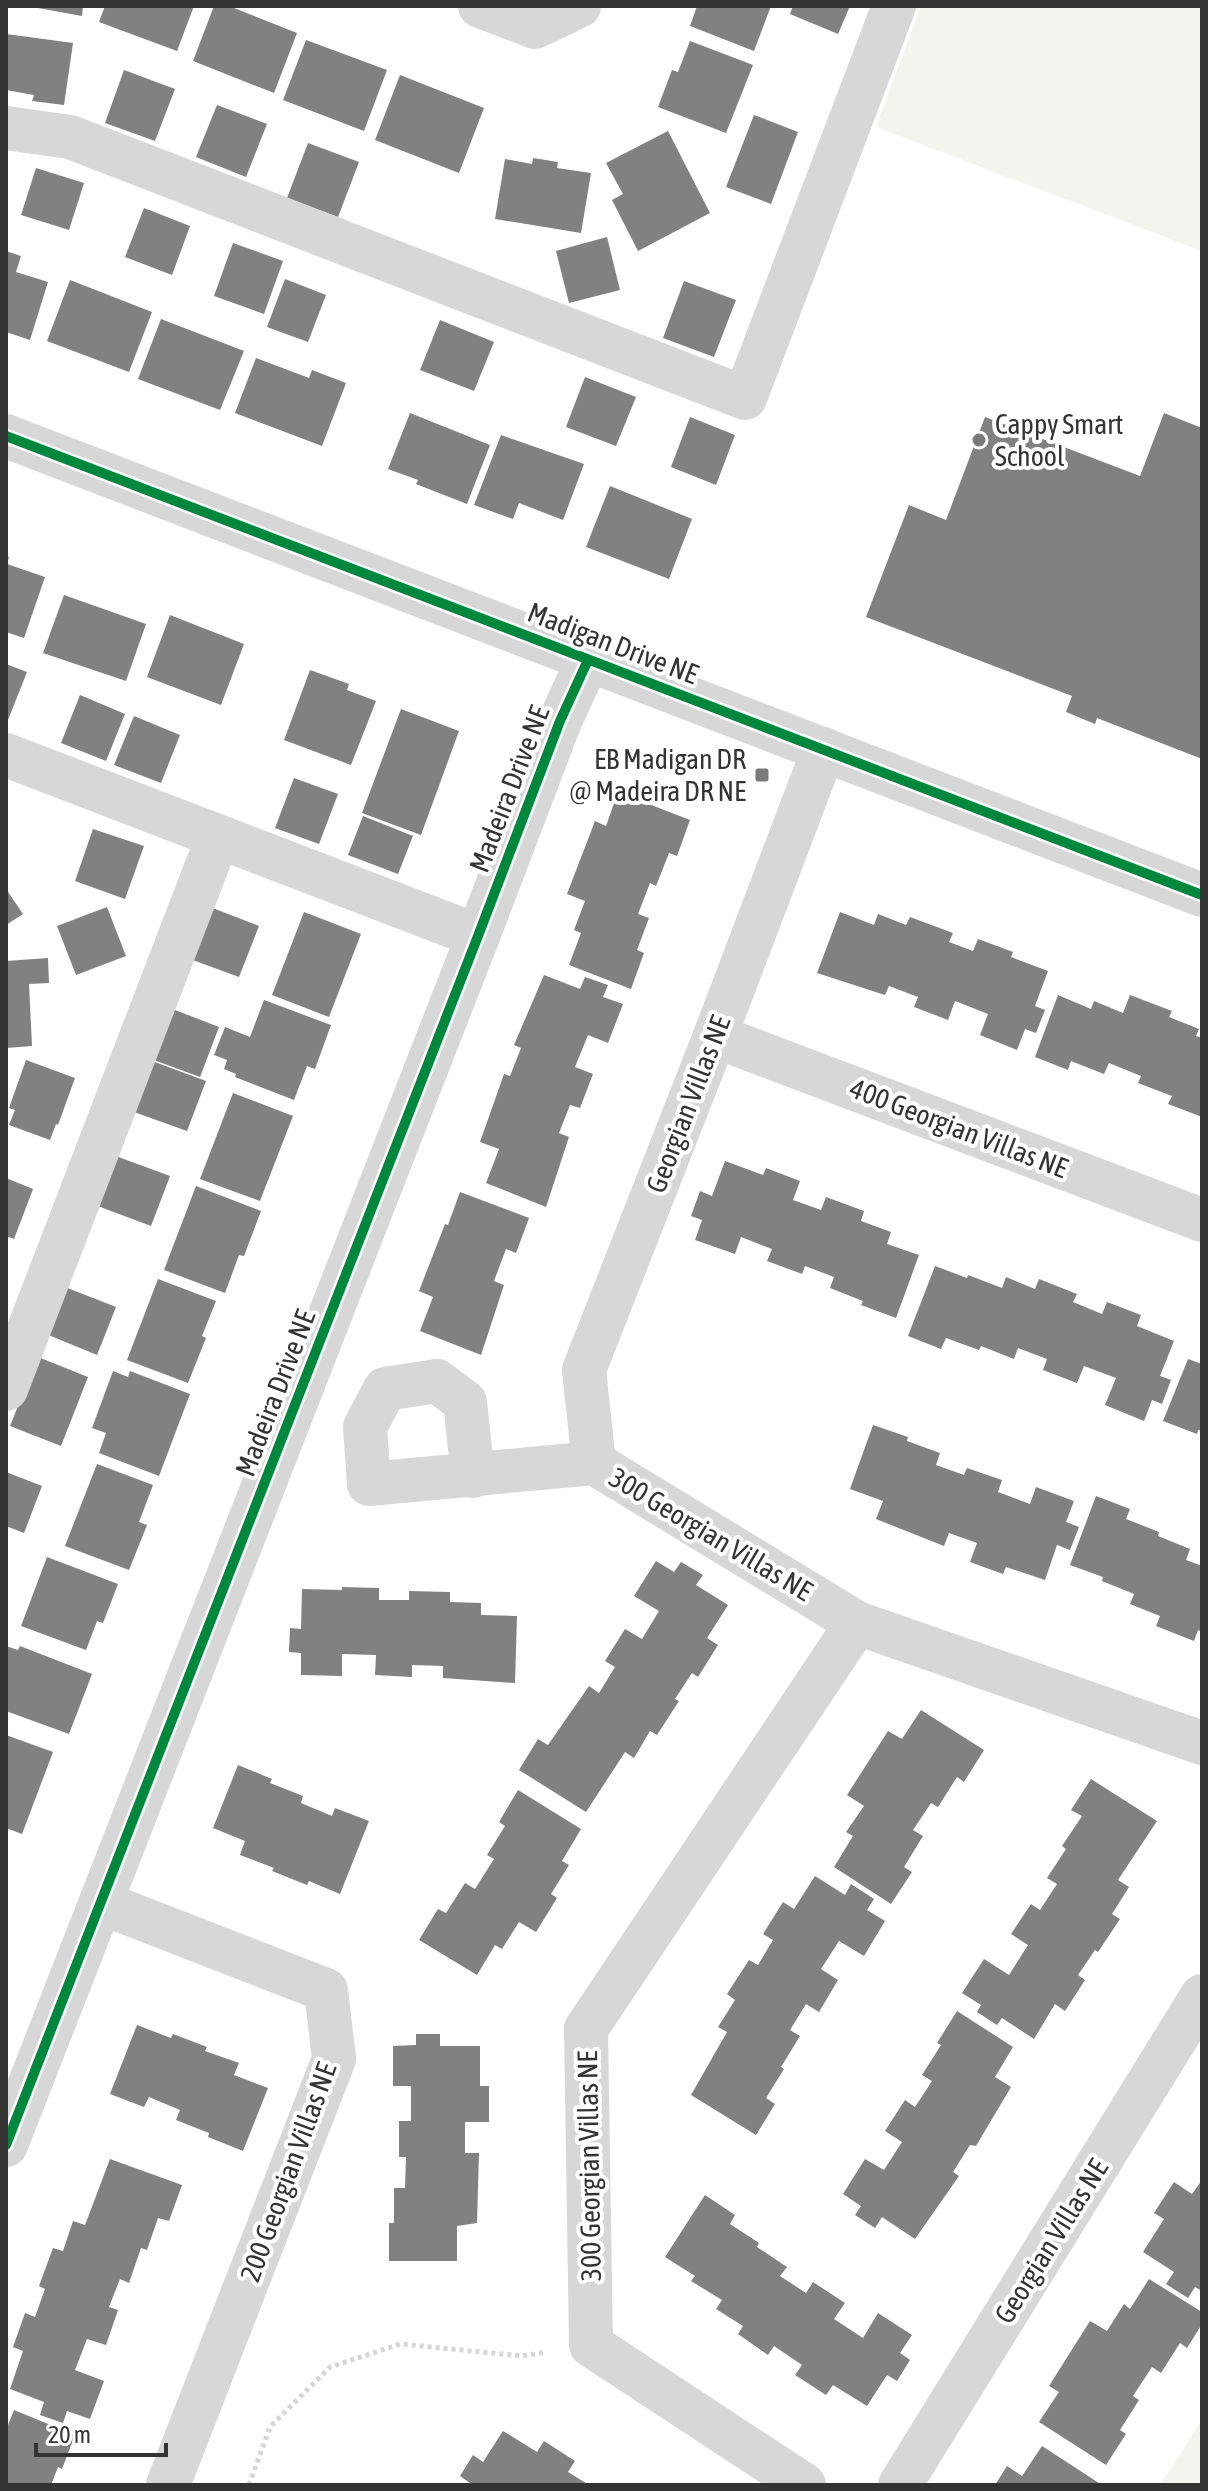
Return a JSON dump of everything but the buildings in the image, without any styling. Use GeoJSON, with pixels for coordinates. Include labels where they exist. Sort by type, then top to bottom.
{"type":"FeatureCollection","features":[{"type":"Feature","properties":{"kind":"street"},"geometry":{"type":"LineString","coordinates":[[480,6],[535,27],[579,6]]}},
{"type":"Feature","properties":{"kind":"street"},"geometry":{"type":"LineString","coordinates":[[6,128],[70,137],[745,398],[894,6]]}},
{"type":"Feature","properties":{"kind":"street","name":"Madigan Drive NE"},"geometry":{"type":"LineString","coordinates":[[6,436],[1202,895]]}},
{"type":"Feature","properties":{"kind":"street","name":"Madeira Drive NE"},"geometry":{"type":"LineString","coordinates":[[6,2145],[560,721],[588,660]]}},
{"type":"Feature","properties":{"kind":"street","name":"Georgian Villas NE"},"geometry":{"type":"LineString","coordinates":[[594,1463],[584,1370],[824,749]]}},
{"type":"Feature","properties":{"kind":"street"},"geometry":{"type":"LineString","coordinates":[[6,755],[478,936]]}},
{"type":"Feature","properties":{"kind":"street"},"geometry":{"type":"LineString","coordinates":[[6,1389],[218,837]]}},
{"type":"Feature","properties":{"kind":"street","name":"400 Georgian Villas NE"},"geometry":{"type":"LineString","coordinates":[[715,1036],[1202,1220]]}},
{"type":"Feature","properties":{"kind":"street","name":"300 Georgian Villas NE"},"geometry":{"type":"LineString","coordinates":[[473,1476],[465,1402],[437,1381],[385,1389],[365,1427],[369,1484],[473,1476],[594,1463],[857,1623],[1202,1743]]}},
{"type":"Feature","properties":{"kind":"street","name":"300 Georgian Villas NE"},"geometry":{"type":"LineString","coordinates":[[591,2345],[586,2029],[857,1623]]}},
{"type":"Feature","properties":{"kind":"street","name":"200 Georgian Villas NE"},"geometry":{"type":"LineString","coordinates":[[102,1903],[326,1990],[328,2003],[334,2059],[168,2485]]}},
{"type":"Feature","properties":{"kind":"street","name":"Georgian Villas NE"},"geometry":{"type":"LineString","coordinates":[[900,2485],[1202,1996]]}},
{"type":"Feature","properties":{"kind":"street"},"geometry":{"type":"LineString","coordinates":[[591,2345],[804,2485]]}},
{"type":"Feature","properties":{"kind":"path"},"geometry":{"type":"LineString","coordinates":[[249,2485],[270,2427],[330,2367],[400,2344],[522,2356],[591,2345]]}},
{"type":"Feature","properties":{"kind":"shaded area"},"geometry":{"type":"Polygon","coordinates":[[[921,6],[1202,6],[1202,251],[876,127],[921,6]]]}},
{"type":"Feature","properties":{"kind":"shaded area"},"geometry":{"type":"Polygon","coordinates":[[[1202,2420],[1202,2485],[1160,2485],[1202,2420]]]}},
{"type":"Feature","properties":{"kind":"cycle path"},"geometry":{"type":"LineString","coordinates":[[6,436],[1202,895]]}},
{"type":"Feature","properties":{"kind":"cycle path"},"geometry":{"type":"LineString","coordinates":[[6,2145],[560,721],[588,660]]}},
{"type":"Feature","properties":{"kind":"place","name":"Cappy Smart School"},"geometry":{"type":"Point","coordinates":[979,440]}},
{"type":"Feature","properties":{"kind":"place","name":"EB Madigan DR @ Madeira DR NE"},"geometry":{"type":"Point","coordinates":[762,775]}}]}
